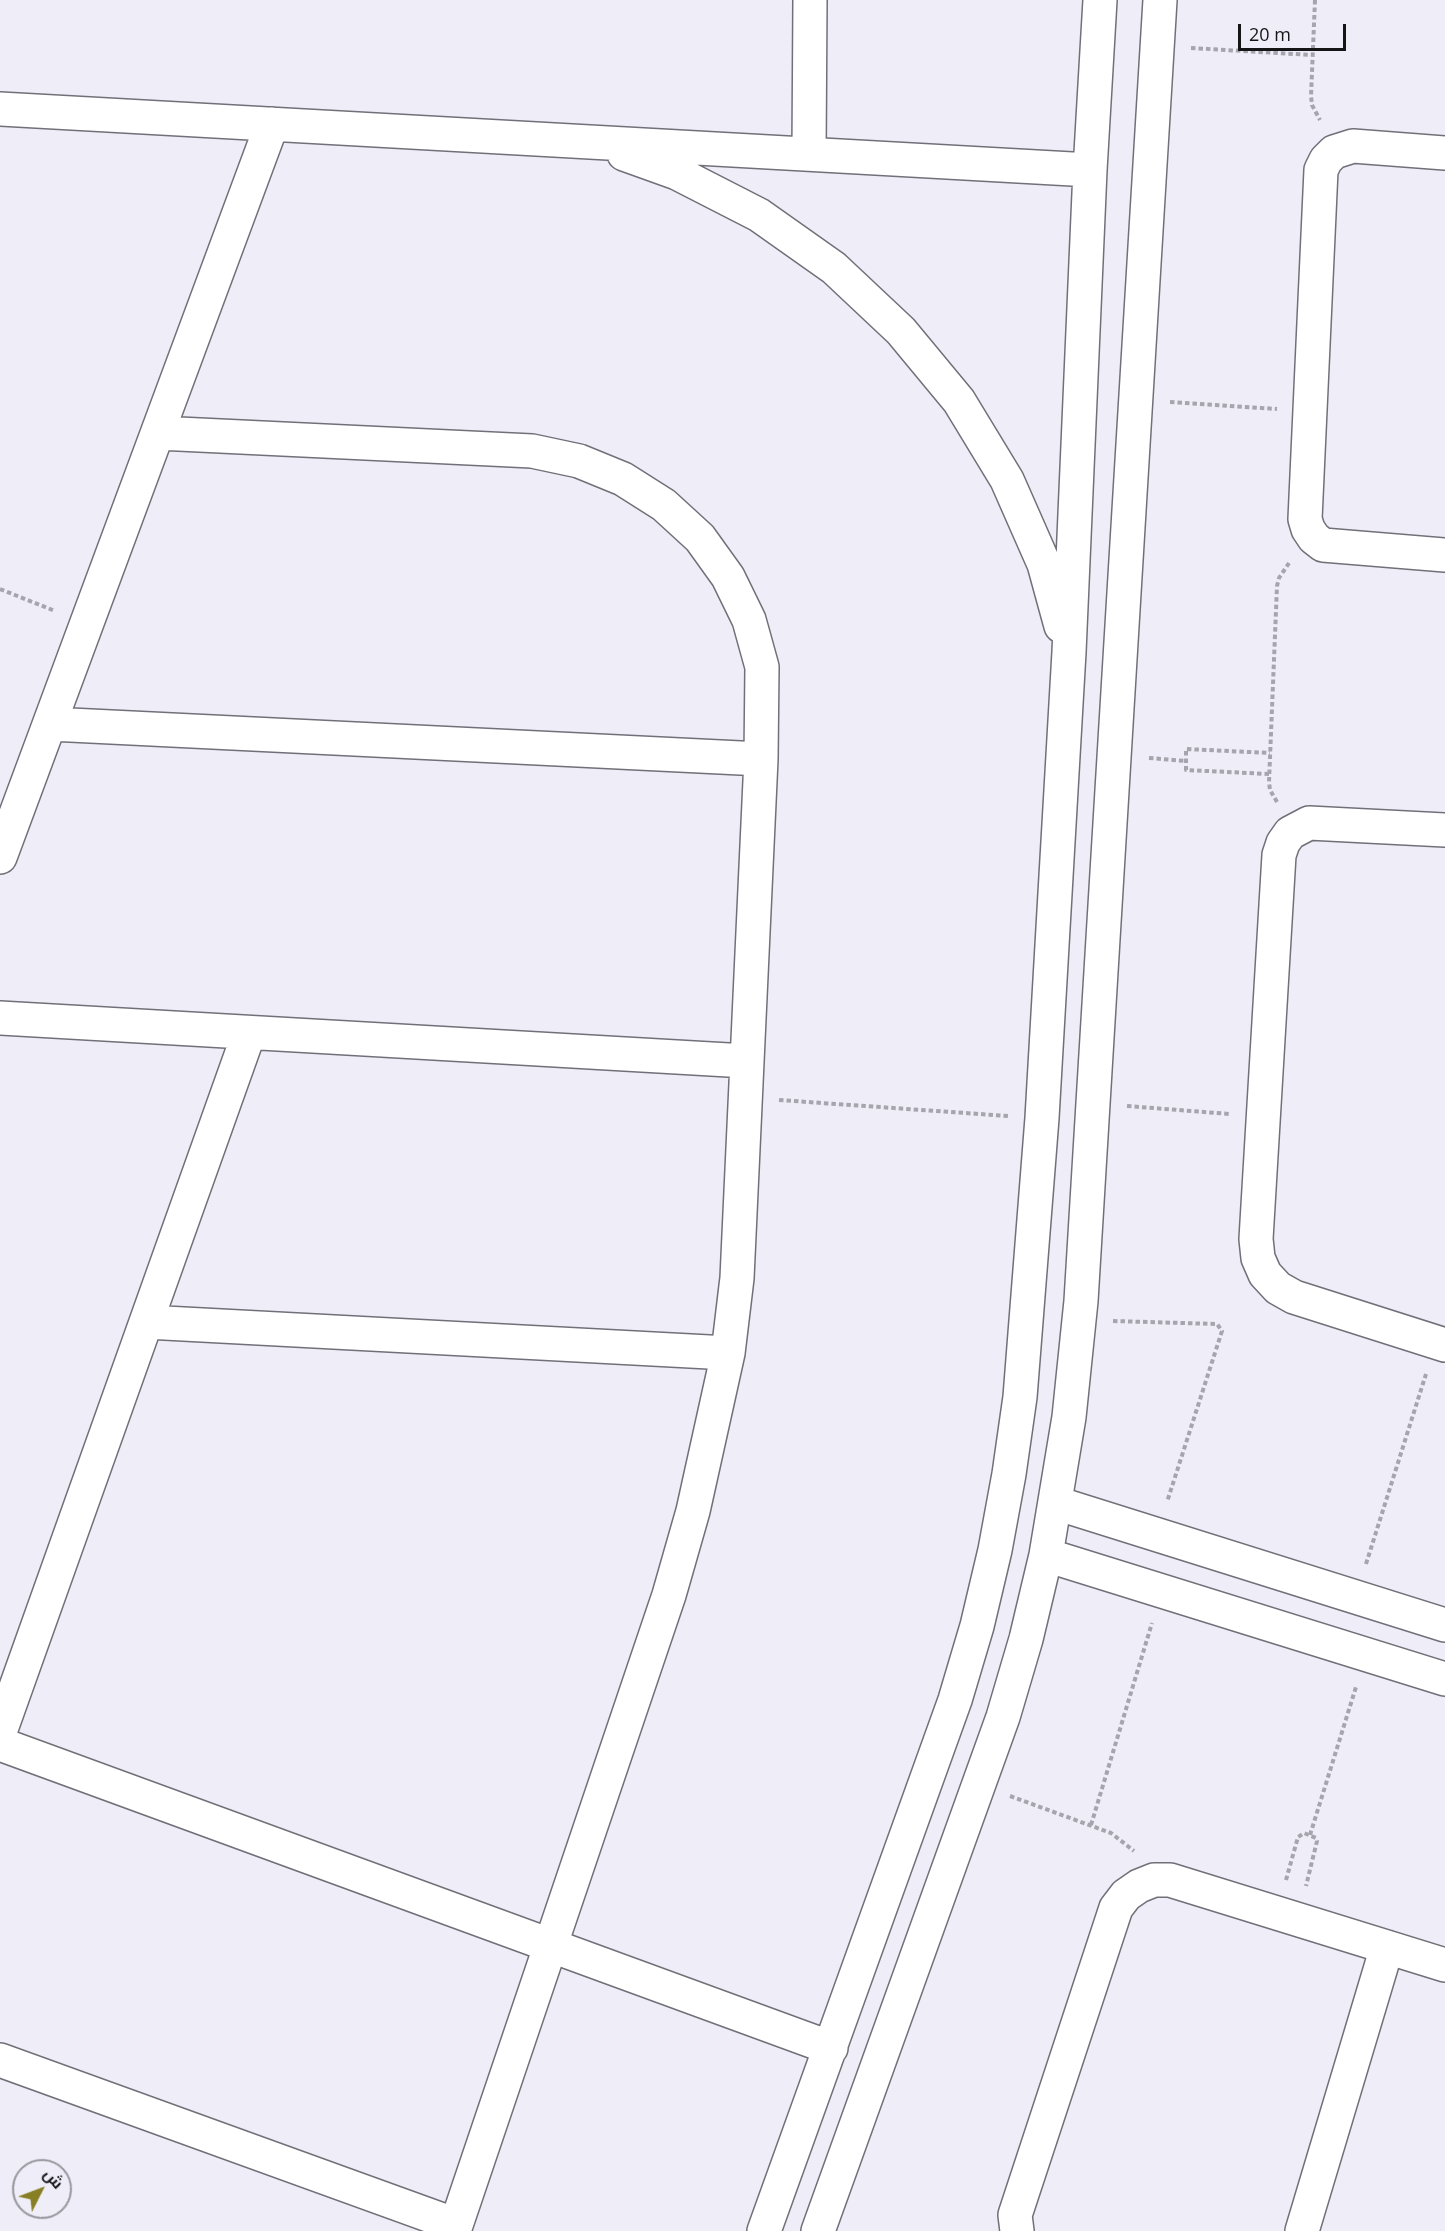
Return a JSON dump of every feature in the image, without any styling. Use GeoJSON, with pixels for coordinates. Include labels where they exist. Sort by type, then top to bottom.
{"type":"FeatureCollection","features":[{"type":"Feature","properties":{"kind":"street"},"geometry":{"type":"LineString","coordinates":[[809,154],[810,0]]}},
{"type":"Feature","properties":{"kind":"street"},"geometry":{"type":"LineString","coordinates":[[764,2231],[955,1700],[977,1626],[995,1550],[1009,1474],[1020,1397],[1042,1118],[1069,652],[1090,170],[1100,0]]}},
{"type":"Feature","properties":{"kind":"street"},"geometry":{"type":"LineString","coordinates":[[818,2231],[1003,1717],[1026,1640],[1046,1555],[1070,1417],[1080,1311],[1160,0]]}},
{"type":"Feature","properties":{"kind":"street"},"geometry":{"type":"LineString","coordinates":[[0,109],[1090,170]]}},
{"type":"Feature","properties":{"kind":"street"},"geometry":{"type":"LineString","coordinates":[[0,857],[272,124]]}},
{"type":"Feature","properties":{"kind":"street"},"geometry":{"type":"LineString","coordinates":[[591,142],[677,173],[759,215],[834,268],[901,331],[959,401],[1007,480],[1044,564],[1069,652]]}},
{"type":"Feature","properties":{"kind":"street"},"geometry":{"type":"LineString","coordinates":[[1445,153],[1345,147],[1334,152],[1326,160],[1321,170],[1305,519],[1314,538],[1334,547],[1445,555]]}},
{"type":"Feature","properties":{"kind":"street"},"geometry":{"type":"LineString","coordinates":[[0,2060],[455,2228],[669,1595],[693,1510],[728,1353],[737,1278],[761,759],[762,667],[748,621],[728,577],[700,538],[664,505],[623,479],[579,460],[532,451],[158,433]]}},
{"type":"Feature","properties":{"kind":"street"},"geometry":{"type":"LineString","coordinates":[[50,724],[761,759]]}},
{"type":"Feature","properties":{"kind":"street"},"geometry":{"type":"LineString","coordinates":[[1441,1343],[1294,1297],[1278,1288],[1265,1275],[1258,1258],[1256,1239],[1279,855],[1283,843],[1290,833],[1300,827],[1320,822],[1445,830]]}},
{"type":"Feature","properties":{"kind":"street"},"geometry":{"type":"LineString","coordinates":[[0,1018],[746,1061]]}},
{"type":"Feature","properties":{"kind":"street"},"geometry":{"type":"LineString","coordinates":[[0,1732],[249,1032]]}},
{"type":"Feature","properties":{"kind":"street"},"geometry":{"type":"LineString","coordinates":[[1028,1297],[1080,1311]]}},
{"type":"Feature","properties":{"kind":"street"},"geometry":{"type":"LineString","coordinates":[[146,1322],[728,1353]]}},
{"type":"Feature","properties":{"kind":"street"},"geometry":{"type":"LineString","coordinates":[[1056,1503],[1445,1625]]}},
{"type":"Feature","properties":{"kind":"street"},"geometry":{"type":"LineString","coordinates":[[1046,1555],[1445,1679]]}},
{"type":"Feature","properties":{"kind":"street"},"geometry":{"type":"LineString","coordinates":[[0,1744],[831,2048]]}},
{"type":"Feature","properties":{"kind":"street"},"geometry":{"type":"LineString","coordinates":[[1017,2231],[1015,2215],[1116,1908],[1126,1895],[1139,1886],[1154,1880],[1170,1880],[1445,1965]]}},
{"type":"Feature","properties":{"kind":"street"},"geometry":{"type":"LineString","coordinates":[[1302,2231],[1388,1947]]}},
{"type":"Feature","properties":{"kind":"path"},"geometry":{"type":"LineString","coordinates":[[1315,0],[1312,105],[1320,120],[1345,147]]}},
{"type":"Feature","properties":{"kind":"path"},"geometry":{"type":"LineString","coordinates":[[1158,46],[1312,55]]}},
{"type":"Feature","properties":{"kind":"path"},"geometry":{"type":"LineString","coordinates":[[1137,400],[1309,410]]}},
{"type":"Feature","properties":{"kind":"path"},"geometry":{"type":"LineString","coordinates":[[1300,827],[1274,798],[1269,782],[1277,586],[1283,570],[1314,538]]}},
{"type":"Feature","properties":{"kind":"path"},"geometry":{"type":"LineString","coordinates":[[0,590],[87,623]]}},
{"type":"Feature","properties":{"kind":"path"},"geometry":{"type":"LineString","coordinates":[[1269,774],[1186,770],[1186,749],[1270,753]]}},
{"type":"Feature","properties":{"kind":"path"},"geometry":{"type":"LineString","coordinates":[[745,1098],[1042,1118]]}},
{"type":"Feature","properties":{"kind":"path"},"geometry":{"type":"LineString","coordinates":[[1093,1103],[1264,1116]]}},
{"type":"Feature","properties":{"kind":"path"},"geometry":{"type":"LineString","coordinates":[[1080,1311],[1217,1324],[1222,1331],[1157,1535]]}},
{"type":"Feature","properties":{"kind":"path"},"geometry":{"type":"LineString","coordinates":[[1356,1597],[1441,1343]]}},
{"type":"Feature","properties":{"kind":"path"},"geometry":{"type":"LineString","coordinates":[[1091,1825],[1161,1591]]}},
{"type":"Feature","properties":{"kind":"path"},"geometry":{"type":"LineString","coordinates":[[1310,1835],[1366,1654]]}},
{"type":"Feature","properties":{"kind":"path"},"geometry":{"type":"LineString","coordinates":[[979,1784],[1111,1833],[1129,1845],[1143,1861],[1154,1880]]}},
{"type":"Feature","properties":{"kind":"path"},"geometry":{"type":"LineString","coordinates":[[1304,1833],[1316,1838],[1317,1843],[1287,1916],[1298,1838],[1304,1833]]}}]}
